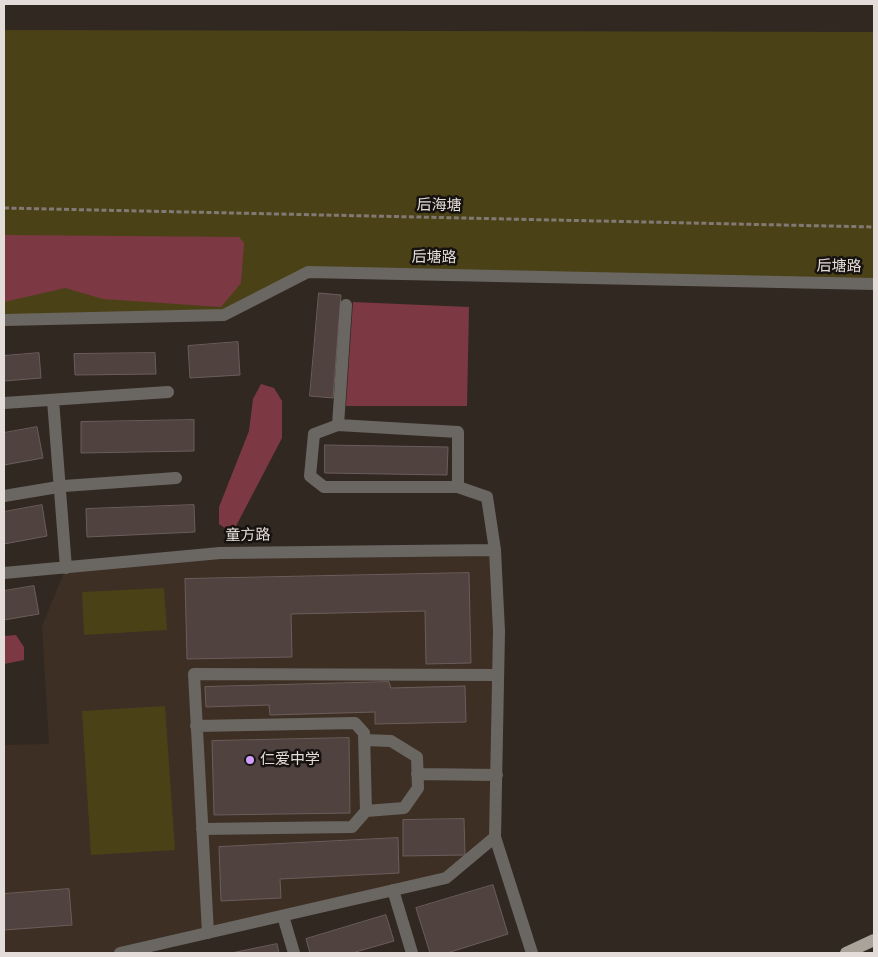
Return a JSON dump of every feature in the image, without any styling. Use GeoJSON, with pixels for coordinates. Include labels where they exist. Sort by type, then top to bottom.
{"type":"FeatureCollection","features":[{"type":"Feature","properties":{"kind":"main road"},"geometry":{"type":"LineString","coordinates":[[846,953],[874,940]]}},
{"type":"Feature","properties":{"kind":"street","name":"后塘路"},"geometry":{"type":"LineString","coordinates":[[4,320],[224,315],[308,272],[874,284]]}},
{"type":"Feature","properties":{"kind":"street"},"geometry":{"type":"LineString","coordinates":[[338,426],[346,305]]}},
{"type":"Feature","properties":{"kind":"street"},"geometry":{"type":"LineString","coordinates":[[4,403],[168,392]]}},
{"type":"Feature","properties":{"kind":"street"},"geometry":{"type":"LineString","coordinates":[[53,400],[66,568]]}},
{"type":"Feature","properties":{"kind":"street"},"geometry":{"type":"LineString","coordinates":[[458,487],[458,432],[338,426],[314,434],[310,476],[324,486],[458,487],[487,497],[494,550],[499,631],[495,837],[529,952]]}},
{"type":"Feature","properties":{"kind":"street"},"geometry":{"type":"LineString","coordinates":[[4,496],[60,486],[176,478]]}},
{"type":"Feature","properties":{"kind":"street","name":"童方路"},"geometry":{"type":"LineString","coordinates":[[4,573],[220,553],[494,550]]}},
{"type":"Feature","properties":{"kind":"street"},"geometry":{"type":"LineString","coordinates":[[208,933],[194,674],[498,675]]}},
{"type":"Feature","properties":{"kind":"street"},"geometry":{"type":"LineString","coordinates":[[196,726],[355,723],[364,733],[366,811],[352,827],[202,829]]}},
{"type":"Feature","properties":{"kind":"street"},"geometry":{"type":"LineString","coordinates":[[364,740],[391,741],[417,757],[418,774],[418,788],[404,808],[366,811]]}},
{"type":"Feature","properties":{"kind":"street"},"geometry":{"type":"LineString","coordinates":[[418,774],[497,775]]}},
{"type":"Feature","properties":{"kind":"street"},"geometry":{"type":"LineString","coordinates":[[120,953],[170,948],[208,933],[446,878],[495,837]]}},
{"type":"Feature","properties":{"kind":"street"},"geometry":{"type":"LineString","coordinates":[[393,890],[412,953]]}},
{"type":"Feature","properties":{"kind":"street"},"geometry":{"type":"LineString","coordinates":[[283,916],[294,953]]}},
{"type":"Feature","properties":{"kind":"path","name":"后海塘"},"geometry":{"type":"LineString","coordinates":[[4,208],[874,227]]}},
{"type":"Feature","properties":{"kind":"shaded area"},"geometry":{"type":"Polygon","coordinates":[[[4,30],[874,32],[874,286],[308,272],[224,315],[4,320],[4,30]]]}},
{"type":"Feature","properties":{"kind":"shaded area"},"geometry":{"type":"Polygon","coordinates":[[[4,235],[239,237],[244,243],[241,283],[221,307],[103,299],[65,288],[4,302],[4,235]]]}},
{"type":"Feature","properties":{"kind":"shaded area"},"geometry":{"type":"Polygon","coordinates":[[[353,302],[469,307],[467,406],[346,406],[353,302]]]}},
{"type":"Feature","properties":{"kind":"shaded area"},"geometry":{"type":"Polygon","coordinates":[[[261,384],[274,388],[282,401],[282,438],[236,526],[229,531],[219,524],[219,507],[249,431],[253,399],[261,384]]]}},
{"type":"Feature","properties":{"kind":"shaded area","name":"仁爱中学"},"geometry":{"type":"Polygon","coordinates":[[[495,550],[495,837],[446,878],[120,953],[4,953],[4,745],[49,744],[42,626],[66,568],[205,554],[495,550]]]}},
{"type":"Feature","properties":{"kind":"shaded area"},"geometry":{"type":"Polygon","coordinates":[[[164,588],[167,630],[84,635],[82,592],[164,588]]]}},
{"type":"Feature","properties":{"kind":"shaded area"},"geometry":{"type":"Polygon","coordinates":[[[16,635],[24,647],[24,660],[4,664],[4,636],[16,635]]]}},
{"type":"Feature","properties":{"kind":"shaded area"},"geometry":{"type":"Polygon","coordinates":[[[165,706],[175,850],[91,855],[82,711],[165,706]]]}},
{"type":"Feature","properties":{"kind":"building"},"geometry":{"type":"Polygon","coordinates":[[[319,293],[341,295],[333,398],[310,396],[319,293]]]}},
{"type":"Feature","properties":{"kind":"building"},"geometry":{"type":"Polygon","coordinates":[[[238,342],[240,375],[190,378],[188,346],[238,342]]]}},
{"type":"Feature","properties":{"kind":"building"},"geometry":{"type":"Polygon","coordinates":[[[39,353],[41,378],[4,381],[4,356],[39,353]]]}},
{"type":"Feature","properties":{"kind":"building"},"geometry":{"type":"Polygon","coordinates":[[[155,353],[156,374],[75,375],[74,354],[155,353]]]}},
{"type":"Feature","properties":{"kind":"building"},"geometry":{"type":"Polygon","coordinates":[[[194,420],[194,451],[81,453],[81,422],[194,420]]]}},
{"type":"Feature","properties":{"kind":"building"},"geometry":{"type":"Polygon","coordinates":[[[37,427],[43,458],[4,465],[4,433],[37,427]]]}},
{"type":"Feature","properties":{"kind":"building"},"geometry":{"type":"Polygon","coordinates":[[[325,445],[448,447],[447,475],[325,473],[325,445]]]}},
{"type":"Feature","properties":{"kind":"building"},"geometry":{"type":"Polygon","coordinates":[[[42,505],[47,536],[4,544],[4,512],[42,505]]]}},
{"type":"Feature","properties":{"kind":"building"},"geometry":{"type":"Polygon","coordinates":[[[194,505],[195,532],[87,537],[86,509],[194,505]]]}},
{"type":"Feature","properties":{"kind":"building"},"geometry":{"type":"Polygon","coordinates":[[[469,573],[471,663],[426,664],[425,611],[291,614],[292,657],[187,659],[185,579],[469,573]]]}},
{"type":"Feature","properties":{"kind":"building"},"geometry":{"type":"Polygon","coordinates":[[[34,586],[39,614],[4,620],[4,591],[34,586]]]}},
{"type":"Feature","properties":{"kind":"building"},"geometry":{"type":"Polygon","coordinates":[[[389,682],[391,688],[465,686],[466,722],[375,724],[375,712],[270,715],[269,705],[206,707],[205,687],[389,682]]]}},
{"type":"Feature","properties":{"kind":"building"},"geometry":{"type":"Polygon","coordinates":[[[349,738],[350,813],[214,815],[212,741],[349,738]]]}},
{"type":"Feature","properties":{"kind":"building"},"geometry":{"type":"Polygon","coordinates":[[[464,819],[465,855],[403,856],[403,820],[464,819]]]}},
{"type":"Feature","properties":{"kind":"building"},"geometry":{"type":"Polygon","coordinates":[[[398,838],[399,873],[280,879],[281,898],[221,901],[219,847],[398,838]]]}},
{"type":"Feature","properties":{"kind":"building"},"geometry":{"type":"Polygon","coordinates":[[[493,885],[508,934],[447,953],[430,953],[416,908],[493,885]]]}},
{"type":"Feature","properties":{"kind":"building"},"geometry":{"type":"Polygon","coordinates":[[[69,889],[72,925],[4,930],[4,894],[69,889]]]}},
{"type":"Feature","properties":{"kind":"building"},"geometry":{"type":"Polygon","coordinates":[[[386,915],[394,941],[352,953],[310,953],[306,939],[386,915]]]}},
{"type":"Feature","properties":{"kind":"building"},"geometry":{"type":"Polygon","coordinates":[[[277,944],[279,953],[232,953],[277,944]]]}},
{"type":"Feature","properties":{"kind":"place","name":"仁爱中学"},"geometry":{"type":"Point","coordinates":[250,760]}}]}
